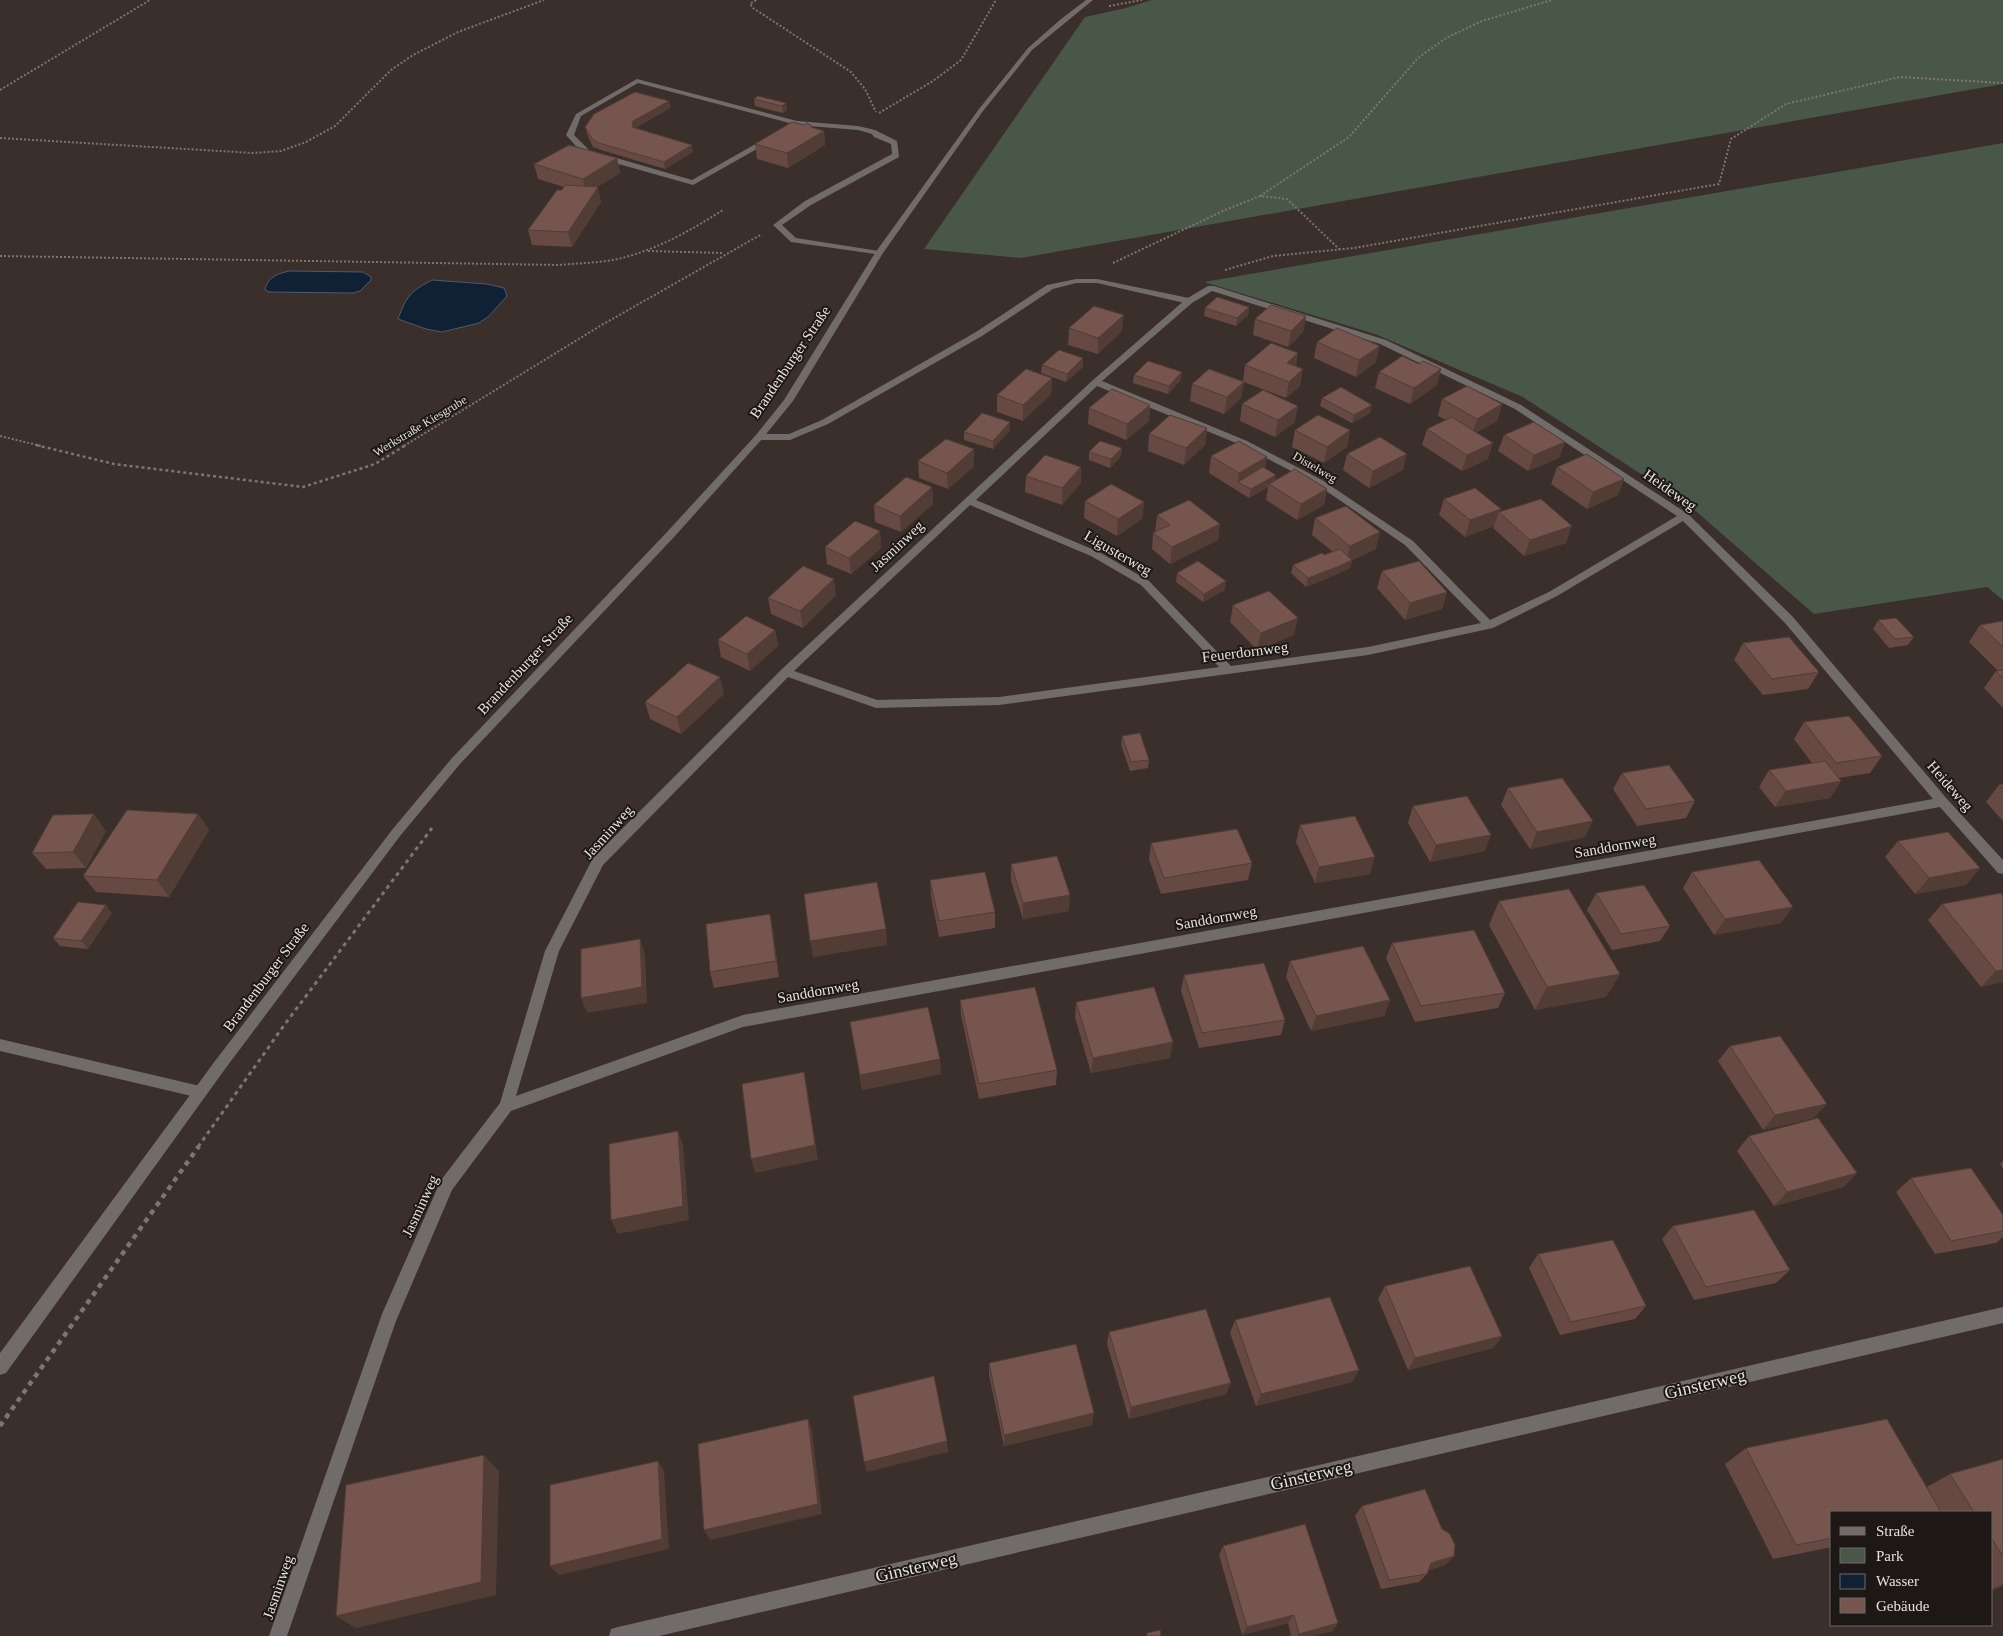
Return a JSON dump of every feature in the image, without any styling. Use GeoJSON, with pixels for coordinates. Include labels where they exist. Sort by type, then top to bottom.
{"type":"FeatureCollection","features":[{"type":"Feature","properties":{"kind":"street","name":"Brandenburger Straße"},"geometry":{"type":"LineString","coordinates":[[0,1367],[200,1092],[396,833],[456,761],[664,541],[759,437],[788,401],[879,254],[981,110],[1024,57],[1063,20],[1090,0]]}},
{"type":"Feature","properties":{"kind":"street"},"geometry":{"type":"LineString","coordinates":[[780,133],[693,183],[586,152],[570,136],[578,116],[637,81],[797,124],[858,128],[875,132],[877,136],[894,143],[896,156],[808,202],[778,225],[794,240],[879,254]]}},
{"type":"Feature","properties":{"kind":"street"},"geometry":{"type":"LineString","coordinates":[[789,128],[797,124]]}},
{"type":"Feature","properties":{"kind":"street"},"geometry":{"type":"LineString","coordinates":[[759,437],[790,437],[825,422],[962,343],[1050,287],[1076,281],[1097,281],[1189,301]]}},
{"type":"Feature","properties":{"kind":"street","name":"Jasminweg"},"geometry":{"type":"LineString","coordinates":[[278,1636],[388,1320],[446,1185],[506,1106],[552,951],[598,862],[786,672],[1096,382],[1189,301],[1211,288]]}},
{"type":"Feature","properties":{"kind":"street","name":"Heideweg"},"geometry":{"type":"LineString","coordinates":[[1211,288],[1383,342],[1509,402],[1684,516],[1789,620],[1943,802],[2003,869]]}},
{"type":"Feature","properties":{"kind":"street","name":"Distelweg"},"geometry":{"type":"LineString","coordinates":[[1096,382],[1244,443],[1320,482],[1409,543],[1489,625]]}},
{"type":"Feature","properties":{"kind":"street","name":"Ligusterweg"},"geometry":{"type":"LineString","coordinates":[[969,501],[1095,554],[1144,583],[1227,669]]}},
{"type":"Feature","properties":{"kind":"street","name":"Feuerdornweg"},"geometry":{"type":"LineString","coordinates":[[786,672],[876,704],[999,701],[1368,651],[1489,625],[1553,594],[1684,516]]}},
{"type":"Feature","properties":{"kind":"street","name":"Sanddornweg"},"geometry":{"type":"LineString","coordinates":[[506,1106],[743,1021],[1943,802]]}},
{"type":"Feature","properties":{"kind":"street"},"geometry":{"type":"LineString","coordinates":[[0,1045],[200,1092]]}},
{"type":"Feature","properties":{"kind":"street","name":"Ginsterweg"},"geometry":{"type":"LineString","coordinates":[[618,1636],[2003,1314]]}},
{"type":"Feature","properties":{"kind":"path"},"geometry":{"type":"LineString","coordinates":[[0,90],[150,0]]}},
{"type":"Feature","properties":{"kind":"path"},"geometry":{"type":"LineString","coordinates":[[0,138],[253,153],[280,151],[306,142],[335,126],[391,70],[413,55],[458,32],[544,0]]}},
{"type":"Feature","properties":{"kind":"path"},"geometry":{"type":"LineString","coordinates":[[756,0],[750,4],[753,8],[851,72],[865,89],[877,115],[932,81],[961,60],[996,0]]}},
{"type":"Feature","properties":{"kind":"path"},"geometry":{"type":"LineString","coordinates":[[1102,8],[1142,0]]}},
{"type":"Feature","properties":{"kind":"path"},"geometry":{"type":"LineString","coordinates":[[1076,281],[1225,210],[1260,196],[1349,137],[1418,58],[1446,38],[1482,21],[1552,0]]}},
{"type":"Feature","properties":{"kind":"path"},"geometry":{"type":"LineString","coordinates":[[1211,288],[1210,272],[1273,256],[1339,249],[1719,184],[1730,139],[1786,104],[1900,77],[2003,83]]}},
{"type":"Feature","properties":{"kind":"path"},"geometry":{"type":"LineString","coordinates":[[1260,196],[1286,198],[1339,249]]}},
{"type":"Feature","properties":{"kind":"path"},"geometry":{"type":"LineString","coordinates":[[0,256],[560,265],[616,260],[645,251],[683,235],[724,210]]}},
{"type":"Feature","properties":{"kind":"path","name":"Werkstraße Kiesgrube"},"geometry":{"type":"LineString","coordinates":[[0,436],[114,464],[303,487],[375,464],[600,326],[778,225]]}},
{"type":"Feature","properties":{"kind":"path"},"geometry":{"type":"LineString","coordinates":[[645,251],[726,253]]}},
{"type":"Feature","properties":{"kind":"path"},"geometry":{"type":"LineString","coordinates":[[0,1426],[285,1024],[436,823]]}},
{"type":"Feature","properties":{"kind":"green space"},"geometry":{"type":"Polygon","coordinates":[[[1152,0],[2003,0],[2003,84],[1021,258],[924,249],[1085,17],[1152,0]]]}},
{"type":"Feature","properties":{"kind":"green space"},"geometry":{"type":"Polygon","coordinates":[[[2003,143],[2003,600],[1987,587],[1814,614],[1690,506],[1523,397],[1375,334],[1204,282],[2003,143]]]}},
{"type":"Feature","properties":{"kind":"water"},"geometry":{"type":"Polygon","coordinates":[[[290,271],[363,272],[371,277],[371,280],[360,291],[353,293],[269,292],[265,290],[271,279],[278,274],[290,271]]]}},
{"type":"Feature","properties":{"kind":"water"},"geometry":{"type":"Polygon","coordinates":[[[432,280],[487,284],[504,288],[507,296],[489,316],[479,323],[442,332],[426,329],[398,319],[410,295],[432,280]]]}},
{"type":"Feature","properties":{"kind":"building"},"geometry":{"type":"Polygon","coordinates":[[[635,92],[669,101],[633,121],[632,127],[692,145],[664,162],[599,143],[592,139],[585,127],[594,114],[635,92]]]}},
{"type":"Feature","properties":{"kind":"building"},"geometry":{"type":"Polygon","coordinates":[[[758,96],[786,103],[782,106],[754,99],[758,96]]]}},
{"type":"Feature","properties":{"kind":"building"},"geometry":{"type":"Polygon","coordinates":[[[792,122],[804,125],[807,123],[811,127],[824,131],[787,153],[755,144],[792,122]]]}},
{"type":"Feature","properties":{"kind":"building"},"geometry":{"type":"Polygon","coordinates":[[[569,145],[617,158],[583,179],[534,164],[569,145]]]}},
{"type":"Feature","properties":{"kind":"building"},"geometry":{"type":"Polygon","coordinates":[[[565,185],[598,187],[568,232],[528,230],[557,190],[562,190],[565,185]]]}},
{"type":"Feature","properties":{"kind":"building"},"geometry":{"type":"Polygon","coordinates":[[[1217,297],[1249,307],[1237,318],[1205,308],[1217,297]]]}},
{"type":"Feature","properties":{"kind":"building"},"geometry":{"type":"Polygon","coordinates":[[[1271,305],[1306,316],[1291,331],[1255,319],[1271,305]]]}},
{"type":"Feature","properties":{"kind":"building"},"geometry":{"type":"Polygon","coordinates":[[[1094,306],[1124,315],[1098,338],[1069,328],[1094,306]]]}},
{"type":"Feature","properties":{"kind":"building"},"geometry":{"type":"Polygon","coordinates":[[[1337,328],[1380,346],[1359,360],[1317,342],[1337,328]]]}},
{"type":"Feature","properties":{"kind":"building"},"geometry":{"type":"Polygon","coordinates":[[[1271,343],[1298,353],[1287,363],[1303,369],[1289,382],[1245,365],[1271,343]]]}},
{"type":"Feature","properties":{"kind":"building"},"geometry":{"type":"Polygon","coordinates":[[[1059,350],[1083,358],[1067,374],[1042,365],[1059,350]]]}},
{"type":"Feature","properties":{"kind":"building"},"geometry":{"type":"Polygon","coordinates":[[[1402,356],[1419,364],[1423,361],[1441,369],[1414,388],[1379,372],[1402,356]]]}},
{"type":"Feature","properties":{"kind":"building"},"geometry":{"type":"Polygon","coordinates":[[[1148,361],[1182,372],[1169,386],[1134,375],[1148,361]]]}},
{"type":"Feature","properties":{"kind":"building"},"geometry":{"type":"Polygon","coordinates":[[[1026,369],[1052,378],[1023,405],[997,395],[1026,369]]]}},
{"type":"Feature","properties":{"kind":"building"},"geometry":{"type":"Polygon","coordinates":[[[1209,369],[1244,382],[1227,397],[1192,384],[1209,369]]]}},
{"type":"Feature","properties":{"kind":"building"},"geometry":{"type":"Polygon","coordinates":[[[1467,386],[1502,404],[1477,419],[1442,399],[1467,386]]]}},
{"type":"Feature","properties":{"kind":"building"},"geometry":{"type":"Polygon","coordinates":[[[1341,387],[1372,405],[1354,415],[1322,398],[1341,387]]]}},
{"type":"Feature","properties":{"kind":"building"},"geometry":{"type":"Polygon","coordinates":[[[1112,389],[1150,405],[1127,424],[1089,408],[1112,389]]]}},
{"type":"Feature","properties":{"kind":"building"},"geometry":{"type":"Polygon","coordinates":[[[1263,390],[1298,406],[1278,420],[1242,404],[1263,390]]]}},
{"type":"Feature","properties":{"kind":"building"},"geometry":{"type":"Polygon","coordinates":[[[982,413],[1010,422],[993,441],[964,432],[982,413]]]}},
{"type":"Feature","properties":{"kind":"building"},"geometry":{"type":"Polygon","coordinates":[[[1170,415],[1207,428],[1186,448],[1149,434],[1170,415]]]}},
{"type":"Feature","properties":{"kind":"building"},"geometry":{"type":"Polygon","coordinates":[[[1318,415],[1350,430],[1327,447],[1295,430],[1318,415]]]}},
{"type":"Feature","properties":{"kind":"building"},"geometry":{"type":"Polygon","coordinates":[[[1452,417],[1493,443],[1467,455],[1427,429],[1452,417]]]}},
{"type":"Feature","properties":{"kind":"building"},"geometry":{"type":"Polygon","coordinates":[[[1534,422],[1565,442],[1534,455],[1504,435],[1534,422]]]}},
{"type":"Feature","properties":{"kind":"building"},"geometry":{"type":"Polygon","coordinates":[[[1380,437],[1407,454],[1373,471],[1347,454],[1380,437]]]}},
{"type":"Feature","properties":{"kind":"building"},"geometry":{"type":"Polygon","coordinates":[[[946,439],[974,449],[947,473],[918,461],[946,439]]]}},
{"type":"Feature","properties":{"kind":"building"},"geometry":{"type":"Polygon","coordinates":[[[1100,441],[1122,448],[1111,459],[1089,452],[1100,441]]]}},
{"type":"Feature","properties":{"kind":"building"},"geometry":{"type":"Polygon","coordinates":[[[1239,441],[1267,457],[1239,473],[1211,456],[1239,441]]]}},
{"type":"Feature","properties":{"kind":"building"},"geometry":{"type":"Polygon","coordinates":[[[1587,454],[1624,479],[1593,492],[1557,467],[1587,454]]]}},
{"type":"Feature","properties":{"kind":"building"},"geometry":{"type":"Polygon","coordinates":[[[1045,455],[1081,467],[1062,488],[1026,476],[1045,455]]]}},
{"type":"Feature","properties":{"kind":"building"},"geometry":{"type":"Polygon","coordinates":[[[1263,467],[1276,475],[1251,489],[1238,482],[1263,467]]]}},
{"type":"Feature","properties":{"kind":"building"},"geometry":{"type":"Polygon","coordinates":[[[1295,469],[1327,489],[1301,504],[1269,484],[1295,469]]]}},
{"type":"Feature","properties":{"kind":"building"},"geometry":{"type":"Polygon","coordinates":[[[906,477],[932,487],[900,516],[874,505],[906,477]]]}},
{"type":"Feature","properties":{"kind":"building"},"geometry":{"type":"Polygon","coordinates":[[[1111,484],[1144,502],[1118,519],[1085,501],[1111,484]]]}},
{"type":"Feature","properties":{"kind":"building"},"geometry":{"type":"Polygon","coordinates":[[[1475,488],[1501,509],[1470,520],[1444,499],[1475,488]]]}},
{"type":"Feature","properties":{"kind":"building"},"geometry":{"type":"Polygon","coordinates":[[[1541,499],[1572,526],[1530,540],[1499,512],[1541,499]]]}},
{"type":"Feature","properties":{"kind":"building"},"geometry":{"type":"Polygon","coordinates":[[[1189,500],[1220,524],[1172,547],[1153,533],[1170,525],[1157,515],[1189,500]]]}},
{"type":"Feature","properties":{"kind":"building"},"geometry":{"type":"Polygon","coordinates":[[[1346,506],[1380,532],[1350,546],[1315,518],[1346,506]]]}},
{"type":"Feature","properties":{"kind":"building"},"geometry":{"type":"Polygon","coordinates":[[[855,521],[880,531],[849,558],[825,547],[855,521]]]}},
{"type":"Feature","properties":{"kind":"building"},"geometry":{"type":"Polygon","coordinates":[[[1340,549],[1352,560],[1308,578],[1293,565],[1322,553],[1324,555],[1340,549]]]}},
{"type":"Feature","properties":{"kind":"building"},"geometry":{"type":"Polygon","coordinates":[[[1198,561],[1226,581],[1204,594],[1177,573],[1198,561]]]}},
{"type":"Feature","properties":{"kind":"building"},"geometry":{"type":"Polygon","coordinates":[[[1419,561],[1447,592],[1410,603],[1382,571],[1419,561]]]}},
{"type":"Feature","properties":{"kind":"building"},"geometry":{"type":"Polygon","coordinates":[[[803,566],[834,579],[800,611],[768,598],[803,566]]]}},
{"type":"Feature","properties":{"kind":"building"},"geometry":{"type":"Polygon","coordinates":[[[1269,591],[1298,618],[1261,633],[1233,605],[1269,591]]]}},
{"type":"Feature","properties":{"kind":"building"},"geometry":{"type":"Polygon","coordinates":[[[746,616],[775,630],[747,654],[718,640],[746,616]]]}},
{"type":"Feature","properties":{"kind":"building"},"geometry":{"type":"Polygon","coordinates":[[[1896,618],[1914,637],[1895,639],[1878,620],[1896,618]]]}},
{"type":"Feature","properties":{"kind":"building"},"geometry":{"type":"Polygon","coordinates":[[[2003,621],[2003,647],[1980,625],[2003,621]]]}},
{"type":"Feature","properties":{"kind":"building"},"geometry":{"type":"Polygon","coordinates":[[[1789,637],[1819,672],[1772,679],[1743,643],[1789,637]]]}},
{"type":"Feature","properties":{"kind":"building"},"geometry":{"type":"Polygon","coordinates":[[[688,663],[720,677],[677,717],[645,702],[688,663]]]}},
{"type":"Feature","properties":{"kind":"building"},"geometry":{"type":"Polygon","coordinates":[[[2003,670],[2003,678],[1996,671],[2003,670]]]}},
{"type":"Feature","properties":{"kind":"building"},"geometry":{"type":"Polygon","coordinates":[[[1849,716],[1882,756],[1836,763],[1804,722],[1849,716]]]}},
{"type":"Feature","properties":{"kind":"building"},"geometry":{"type":"Polygon","coordinates":[[[1140,733],[1149,760],[1131,762],[1122,736],[1140,733]]]}},
{"type":"Feature","properties":{"kind":"building"},"geometry":{"type":"Polygon","coordinates":[[[1825,761],[1841,781],[1786,791],[1769,770],[1825,761]]]}},
{"type":"Feature","properties":{"kind":"building"},"geometry":{"type":"Polygon","coordinates":[[[1669,765],[1695,801],[1646,809],[1622,773],[1669,765]]]}},
{"type":"Feature","properties":{"kind":"building"},"geometry":{"type":"Polygon","coordinates":[[[1562,778],[1593,821],[1537,832],[1508,788],[1562,778]]]}},
{"type":"Feature","properties":{"kind":"building"},"geometry":{"type":"Polygon","coordinates":[[[1467,796],[1491,835],[1436,845],[1413,806],[1467,796]]]}},
{"type":"Feature","properties":{"kind":"building"},"geometry":{"type":"Polygon","coordinates":[[[127,810],[198,814],[157,880],[83,876],[127,810]]]}},
{"type":"Feature","properties":{"kind":"building"},"geometry":{"type":"Polygon","coordinates":[[[94,814],[73,852],[32,853],[53,815],[94,814]]]}},
{"type":"Feature","properties":{"kind":"building"},"geometry":{"type":"Polygon","coordinates":[[[1355,816],[1375,857],[1319,867],[1300,825],[1355,816]]]}},
{"type":"Feature","properties":{"kind":"building"},"geometry":{"type":"Polygon","coordinates":[[[1237,829],[1252,863],[1164,878],[1151,843],[1237,829]]]}},
{"type":"Feature","properties":{"kind":"building"},"geometry":{"type":"Polygon","coordinates":[[[1948,832],[1980,868],[1929,878],[1898,841],[1948,832]]]}},
{"type":"Feature","properties":{"kind":"building"},"geometry":{"type":"Polygon","coordinates":[[[1057,856],[1070,895],[1023,903],[1011,864],[1057,856]]]}},
{"type":"Feature","properties":{"kind":"building"},"geometry":{"type":"Polygon","coordinates":[[[1759,860],[1793,907],[1725,919],[1692,872],[1759,860]]]}},
{"type":"Feature","properties":{"kind":"building"},"geometry":{"type":"Polygon","coordinates":[[[985,872],[995,912],[939,921],[930,880],[985,872]]]}},
{"type":"Feature","properties":{"kind":"building"},"geometry":{"type":"Polygon","coordinates":[[[877,882],[886,929],[810,941],[804,894],[877,882]]]}},
{"type":"Feature","properties":{"kind":"building"},"geometry":{"type":"Polygon","coordinates":[[[1644,885],[1670,926],[1621,934],[1596,893],[1644,885]]]}},
{"type":"Feature","properties":{"kind":"building"},"geometry":{"type":"Polygon","coordinates":[[[1569,889],[1620,974],[1547,987],[1499,901],[1569,889]]]}},
{"type":"Feature","properties":{"kind":"building"},"geometry":{"type":"Polygon","coordinates":[[[2001,893],[2003,896],[2003,970],[1996,971],[1942,904],[2001,893]]]}},
{"type":"Feature","properties":{"kind":"building"},"geometry":{"type":"Polygon","coordinates":[[[78,902],[106,905],[81,941],[53,938],[78,902]]]}},
{"type":"Feature","properties":{"kind":"building"},"geometry":{"type":"Polygon","coordinates":[[[770,914],[776,961],[710,972],[706,924],[770,914]]]}},
{"type":"Feature","properties":{"kind":"building"},"geometry":{"type":"Polygon","coordinates":[[[1474,930],[1505,993],[1421,1006],[1392,943],[1474,930]]]}},
{"type":"Feature","properties":{"kind":"building"},"geometry":{"type":"Polygon","coordinates":[[[640,939],[642,987],[581,998],[581,949],[640,939]]]}},
{"type":"Feature","properties":{"kind":"building"},"geometry":{"type":"Polygon","coordinates":[[[1363,946],[1390,1000],[1316,1016],[1290,961],[1363,946]]]}},
{"type":"Feature","properties":{"kind":"building"},"geometry":{"type":"Polygon","coordinates":[[[1264,963],[1285,1020],[1202,1033],[1184,975],[1264,963]]]}},
{"type":"Feature","properties":{"kind":"building"},"geometry":{"type":"Polygon","coordinates":[[[1035,987],[1057,1070],[979,1084],[960,1000],[1035,987]]]}},
{"type":"Feature","properties":{"kind":"building"},"geometry":{"type":"Polygon","coordinates":[[[1154,987],[1173,1042],[1093,1058],[1076,1002],[1154,987]]]}},
{"type":"Feature","properties":{"kind":"building"},"geometry":{"type":"Polygon","coordinates":[[[928,1007],[940,1059],[860,1075],[850,1022],[928,1007]]]}},
{"type":"Feature","properties":{"kind":"building"},"geometry":{"type":"Polygon","coordinates":[[[1780,1036],[1827,1104],[1775,1115],[1730,1046],[1780,1036]]]}},
{"type":"Feature","properties":{"kind":"building"},"geometry":{"type":"Polygon","coordinates":[[[804,1072],[815,1145],[751,1159],[742,1084],[804,1072]]]}},
{"type":"Feature","properties":{"kind":"building"},"geometry":{"type":"Polygon","coordinates":[[[1818,1118],[1857,1173],[1787,1192],[1749,1136],[1818,1118]]]}},
{"type":"Feature","properties":{"kind":"building"},"geometry":{"type":"Polygon","coordinates":[[[678,1131],[683,1206],[611,1220],[609,1144],[678,1131]]]}},
{"type":"Feature","properties":{"kind":"building"},"geometry":{"type":"Polygon","coordinates":[[[1971,1168],[2003,1215],[2003,1231],[1951,1241],[1911,1178],[1971,1168]]]}},
{"type":"Feature","properties":{"kind":"building"},"geometry":{"type":"Polygon","coordinates":[[[1754,1210],[1790,1270],[1706,1287],[1673,1226],[1754,1210]]]}},
{"type":"Feature","properties":{"kind":"building"},"geometry":{"type":"Polygon","coordinates":[[[1613,1240],[1646,1306],[1571,1322],[1538,1254],[1613,1240]]]}},
{"type":"Feature","properties":{"kind":"building"},"geometry":{"type":"Polygon","coordinates":[[[1470,1266],[1502,1336],[1415,1358],[1385,1286],[1470,1266]]]}},
{"type":"Feature","properties":{"kind":"building"},"geometry":{"type":"Polygon","coordinates":[[[1330,1297],[1359,1370],[1261,1394],[1235,1320],[1330,1297]]]}},
{"type":"Feature","properties":{"kind":"building"},"geometry":{"type":"Polygon","coordinates":[[[1206,1309],[1231,1383],[1131,1407],[1109,1332],[1206,1309]]]}},
{"type":"Feature","properties":{"kind":"building"},"geometry":{"type":"Polygon","coordinates":[[[1076,1344],[1094,1413],[1004,1435],[989,1363],[1076,1344]]]}},
{"type":"Feature","properties":{"kind":"building"},"geometry":{"type":"Polygon","coordinates":[[[934,1376],[947,1441],[864,1462],[853,1396],[934,1376]]]}},
{"type":"Feature","properties":{"kind":"building"},"geometry":{"type":"Polygon","coordinates":[[[808,1419],[818,1504],[704,1530],[698,1444],[808,1419]]]}},
{"type":"Feature","properties":{"kind":"building"},"geometry":{"type":"Polygon","coordinates":[[[1887,1419],[1940,1511],[1830,1511],[1830,1538],[1796,1545],[1746,1448],[1887,1419]]]}},
{"type":"Feature","properties":{"kind":"building"},"geometry":{"type":"Polygon","coordinates":[[[484,1455],[481,1582],[336,1616],[346,1485],[484,1455]]]}},
{"type":"Feature","properties":{"kind":"building"},"geometry":{"type":"Polygon","coordinates":[[[2003,1459],[2003,1556],[1993,1541],[1993,1511],[1973,1511],[1950,1474],[2003,1459]]]}},
{"type":"Feature","properties":{"kind":"building"},"geometry":{"type":"Polygon","coordinates":[[[658,1461],[662,1539],[550,1566],[550,1485],[658,1461]]]}},
{"type":"Feature","properties":{"kind":"building"},"geometry":{"type":"Polygon","coordinates":[[[1425,1489],[1442,1529],[1450,1534],[1455,1545],[1454,1556],[1431,1563],[1427,1574],[1389,1580],[1362,1506],[1425,1489]]]}},
{"type":"Feature","properties":{"kind":"building"},"geometry":{"type":"Polygon","coordinates":[[[1305,1524],[1338,1623],[1299,1634],[1294,1615],[1247,1627],[1223,1546],[1305,1524]]]}},
{"type":"Feature","properties":{"kind":"building"},"geometry":{"type":"Polygon","coordinates":[[[1160,1630],[1161,1636],[1147,1636],[1147,1633],[1160,1630]]]}}]}
